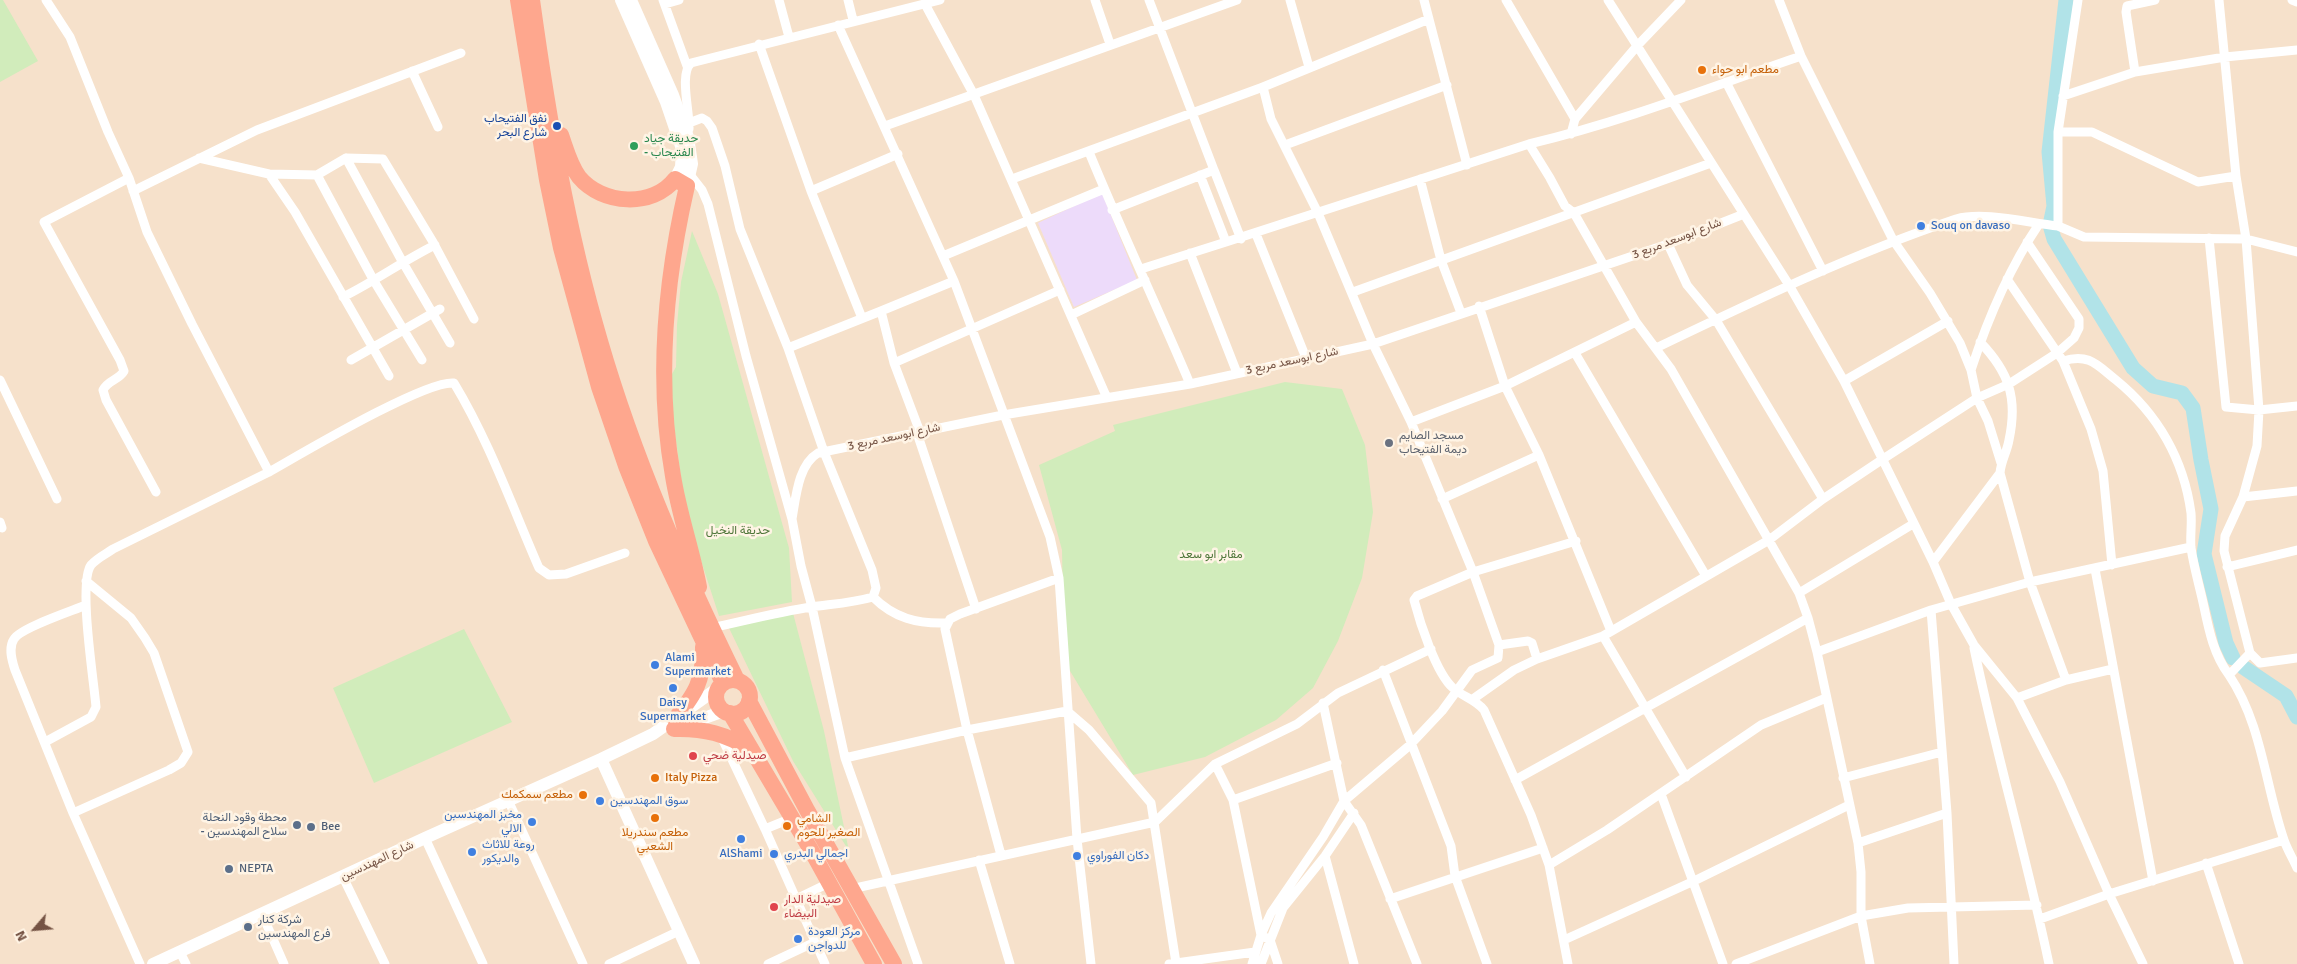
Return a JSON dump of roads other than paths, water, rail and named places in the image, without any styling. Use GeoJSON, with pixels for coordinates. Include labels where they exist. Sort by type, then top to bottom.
{"type":"FeatureCollection","features":[{"type":"Feature","properties":{"kind":"highway"},"geometry":{"type":"LineString","coordinates":[[508,0],[530,73]]}},
{"type":"Feature","properties":{"kind":"highway"},"geometry":{"type":"LineString","coordinates":[[518,0],[547,180],[561,248],[599,387],[626,466],[652,532],[707,635],[726,684]]}},
{"type":"Feature","properties":{"kind":"highway"},"geometry":{"type":"LineString","coordinates":[[532,0],[547,97],[572,232],[600,342],[652,492],[703,611]]}},
{"type":"Feature","properties":{"kind":"highway"},"geometry":{"type":"LineString","coordinates":[[547,97],[574,169],[580,178],[594,189],[612,196],[643,200],[684,180]]}},
{"type":"Feature","properties":{"kind":"highway"},"geometry":{"type":"LineString","coordinates":[[684,180],[667,306],[664,354],[664,409],[673,478],[694,560],[707,635],[699,686],[674,724],[719,732],[754,751]]}},
{"type":"Feature","properties":{"kind":"highway"},"geometry":{"type":"LineString","coordinates":[[726,684],[746,686],[750,696],[744,710],[727,712]]}},
{"type":"Feature","properties":{"kind":"highway"},"geometry":{"type":"LineString","coordinates":[[726,684],[717,700],[754,751],[874,964]]}},
{"type":"Feature","properties":{"kind":"highway"},"geometry":{"type":"LineString","coordinates":[[749,701],[894,964]]}},
{"type":"Feature","properties":{"kind":"main road"},"geometry":{"type":"LineString","coordinates":[[620,0],[676,128],[683,156],[681,167],[684,180]]}},
{"type":"Feature","properties":{"kind":"main road"},"geometry":{"type":"LineString","coordinates":[[631,0],[673,95],[688,137],[692,152],[684,180]]}},
{"type":"Feature","properties":{"kind":"main road"},"geometry":{"type":"LineString","coordinates":[[674,724],[726,684]]}},
{"type":"Feature","properties":{"kind":"main road"},"geometry":{"type":"LineString","coordinates":[[674,724],[727,712]]}},
{"type":"Feature","properties":{"kind":"main road","name":"شارع المهندسين"},"geometry":{"type":"LineString","coordinates":[[153,964],[674,724]]}},
{"type":"Feature","properties":{"kind":"main road"},"geometry":{"type":"LineString","coordinates":[[601,759],[694,964]]}},
{"type":"Feature","properties":{"kind":"street"},"geometry":{"type":"LineString","coordinates":[[46,0],[70,37],[108,132],[129,178],[147,232],[192,324],[269,472]]}},
{"type":"Feature","properties":{"kind":"street"},"geometry":{"type":"LineString","coordinates":[[679,0],[664,2],[687,66],[685,78],[689,123],[688,137]]}},
{"type":"Feature","properties":{"kind":"street"},"geometry":{"type":"LineString","coordinates":[[779,0],[789,37]]}},
{"type":"Feature","properties":{"kind":"street"},"geometry":{"type":"LineString","coordinates":[[848,0],[853,20]]}},
{"type":"Feature","properties":{"kind":"street"},"geometry":{"type":"LineString","coordinates":[[687,66],[696,60],[940,0]]}},
{"type":"Feature","properties":{"kind":"street"},"geometry":{"type":"LineString","coordinates":[[1095,0],[1110,44]]}},
{"type":"Feature","properties":{"kind":"street"},"geometry":{"type":"LineString","coordinates":[[1149,0],[1241,238]]}},
{"type":"Feature","properties":{"kind":"street"},"geometry":{"type":"LineString","coordinates":[[885,126],[1237,0]]}},
{"type":"Feature","properties":{"kind":"street"},"geometry":{"type":"LineString","coordinates":[[1290,0],[1309,67]]}},
{"type":"Feature","properties":{"kind":"street"},"geometry":{"type":"LineString","coordinates":[[1506,0],[1575,119]]}},
{"type":"Feature","properties":{"kind":"street"},"geometry":{"type":"LineString","coordinates":[[1608,0],[1789,285],[1844,381],[1933,562],[1951,604],[1974,645],[2016,698],[2060,782],[2109,894],[2144,964]]}},
{"type":"Feature","properties":{"kind":"street"},"geometry":{"type":"LineString","coordinates":[[1572,134],[1575,119],[1637,46],[1681,0]]}},
{"type":"Feature","properties":{"kind":"street"},"geometry":{"type":"LineString","coordinates":[[1780,0],[1801,56],[1893,240],[1948,321],[1971,370],[1977,398],[1988,421],[2001,463]]}},
{"type":"Feature","properties":{"kind":"street"},"geometry":{"type":"LineString","coordinates":[[2058,226],[2058,132],[2078,0]]}},
{"type":"Feature","properties":{"kind":"street"},"geometry":{"type":"LineString","coordinates":[[2135,72],[2126,12],[2127,6],[2155,0]]}},
{"type":"Feature","properties":{"kind":"street"},"geometry":{"type":"LineString","coordinates":[[2219,0],[2236,176],[2246,239],[2259,410],[2257,446],[2243,497],[2226,536],[2224,551],[2226,567],[2250,653],[2260,663],[2297,658]]}},
{"type":"Feature","properties":{"kind":"street"},"geometry":{"type":"LineString","coordinates":[[2292,0],[2297,2]]}},
{"type":"Feature","properties":{"kind":"street"},"geometry":{"type":"LineString","coordinates":[[1427,1],[1429,19],[1467,165]]}},
{"type":"Feature","properties":{"kind":"street"},"geometry":{"type":"LineString","coordinates":[[923,3],[974,95],[1031,221],[1107,398]]}},
{"type":"Feature","properties":{"kind":"street"},"geometry":{"type":"LineString","coordinates":[[1012,179],[1263,87],[1429,19]]}},
{"type":"Feature","properties":{"kind":"street"},"geometry":{"type":"LineString","coordinates":[[838,25],[954,281],[1050,537],[1059,578],[1077,839],[1091,964]]}},
{"type":"Feature","properties":{"kind":"street"},"geometry":{"type":"LineString","coordinates":[[759,44],[811,191],[862,318]]}},
{"type":"Feature","properties":{"kind":"street"},"geometry":{"type":"LineString","coordinates":[[2063,96],[2135,72],[2226,57],[2297,50]]}},
{"type":"Feature","properties":{"kind":"street"},"geometry":{"type":"LineString","coordinates":[[133,191],[257,130],[461,53]]}},
{"type":"Feature","properties":{"kind":"street"},"geometry":{"type":"LineString","coordinates":[[1141,269],[1256,234],[1529,144],[1572,134],[1801,56]]}},
{"type":"Feature","properties":{"kind":"street"},"geometry":{"type":"LineString","coordinates":[[412,71],[438,127]]}},
{"type":"Feature","properties":{"kind":"street"},"geometry":{"type":"LineString","coordinates":[[1726,82],[1823,271]]}},
{"type":"Feature","properties":{"kind":"street"},"geometry":{"type":"LineString","coordinates":[[1285,145],[1446,85]]}},
{"type":"Feature","properties":{"kind":"street"},"geometry":{"type":"LineString","coordinates":[[1252,964],[1261,935],[1275,905],[1309,859],[1344,801],[1410,745],[1442,712],[1472,670],[1498,658],[1499,645],[1473,572],[1411,422],[1373,344],[1353,292],[1318,213],[1271,119],[1263,87]]}},
{"type":"Feature","properties":{"kind":"street"},"geometry":{"type":"LineString","coordinates":[[689,123],[702,118],[712,128],[725,166],[740,229],[788,348],[824,452],[872,570],[876,588],[873,597]]}},
{"type":"Feature","properties":{"kind":"street"},"geometry":{"type":"LineString","coordinates":[[2058,132],[2092,132],[2198,182],[2236,176]]}},
{"type":"Feature","properties":{"kind":"street"},"geometry":{"type":"LineString","coordinates":[[1529,144],[1564,206],[1574,213],[1636,322],[1671,369],[1799,593],[1817,652],[1858,843],[1862,872],[1861,916],[1870,964]]}},
{"type":"Feature","properties":{"kind":"street"},"geometry":{"type":"LineString","coordinates":[[1089,152],[1112,210],[1141,269],[1190,384]]}},
{"type":"Feature","properties":{"kind":"street"},"geometry":{"type":"LineString","coordinates":[[811,191],[898,154]]}},
{"type":"Feature","properties":{"kind":"street"},"geometry":{"type":"LineString","coordinates":[[199,158],[269,174],[317,175],[346,158],[383,159],[435,245],[474,319]]}},
{"type":"Feature","properties":{"kind":"street"},"geometry":{"type":"LineString","coordinates":[[346,158],[402,261],[437,311],[450,343]]}},
{"type":"Feature","properties":{"kind":"street"},"geometry":{"type":"LineString","coordinates":[[1353,292],[1711,162]]}},
{"type":"Feature","properties":{"kind":"street"},"geometry":{"type":"LineString","coordinates":[[1112,210],[1214,170]]}},
{"type":"Feature","properties":{"kind":"street"},"geometry":{"type":"LineString","coordinates":[[269,174],[295,212],[389,376]]}},
{"type":"Feature","properties":{"kind":"street"},"geometry":{"type":"LineString","coordinates":[[317,175],[374,281],[422,360]]}},
{"type":"Feature","properties":{"kind":"street"},"geometry":{"type":"LineString","coordinates":[[1200,176],[1226,242]]}},
{"type":"Feature","properties":{"kind":"street"},"geometry":{"type":"LineString","coordinates":[[129,178],[44,222],[120,360],[124,370],[121,375],[106,383],[103,390],[156,492]]}},
{"type":"Feature","properties":{"kind":"street"},"geometry":{"type":"LineString","coordinates":[[1420,179],[1441,260],[1461,313]]}},
{"type":"Feature","properties":{"kind":"street"},"geometry":{"type":"LineString","coordinates":[[684,180],[702,190],[708,204],[744,348],[792,518],[800,566],[812,607],[845,758],[918,964]]}},
{"type":"Feature","properties":{"kind":"street"},"geometry":{"type":"LineString","coordinates":[[943,256],[1104,189]]}},
{"type":"Feature","properties":{"kind":"street","name":"شارع ابوسعد مربع 3"},"geometry":{"type":"LineString","coordinates":[[824,452],[1003,415],[1190,384],[1373,344],[1479,306],[1668,244],[1744,214]]}},
{"type":"Feature","properties":{"kind":"street"},"geometry":{"type":"LineString","coordinates":[[1656,348],[1789,285],[1893,240],[1964,217],[1986,217],[2058,226],[2084,236],[2246,239],[2297,252]]}},
{"type":"Feature","properties":{"kind":"street"},"geometry":{"type":"LineString","coordinates":[[1971,370],[1985,326],[2007,279],[2038,224]]}},
{"type":"Feature","properties":{"kind":"street"},"geometry":{"type":"LineString","coordinates":[[1256,234],[1306,358]]}},
{"type":"Feature","properties":{"kind":"street"},"geometry":{"type":"LineString","coordinates":[[2209,238],[2226,407],[2259,410],[2297,406]]}},
{"type":"Feature","properties":{"kind":"street"},"geometry":{"type":"LineString","coordinates":[[1473,699],[1508,674],[1537,659],[1607,633],[1769,540],[1823,499],[1883,459],[1977,398],[2009,384],[2057,353],[2074,338],[2080,328],[2079,319],[2027,242]]}},
{"type":"Feature","properties":{"kind":"street"},"geometry":{"type":"LineString","coordinates":[[1668,244],[1687,285],[1716,320],[1823,499]]}},
{"type":"Feature","properties":{"kind":"street"},"geometry":{"type":"LineString","coordinates":[[343,297],[374,281],[402,261],[435,245]]}},
{"type":"Feature","properties":{"kind":"street"},"geometry":{"type":"LineString","coordinates":[[1190,253],[1236,373]]}},
{"type":"Feature","properties":{"kind":"street"},"geometry":{"type":"LineString","coordinates":[[2007,279],[2063,361],[2091,429],[2103,471],[2112,565]]}},
{"type":"Feature","properties":{"kind":"street"},"geometry":{"type":"LineString","coordinates":[[1072,315],[1145,280]]}},
{"type":"Feature","properties":{"kind":"street"},"geometry":{"type":"LineString","coordinates":[[788,348],[954,281]]}},
{"type":"Feature","properties":{"kind":"street"},"geometry":{"type":"LineString","coordinates":[[894,363],[1060,290]]}},
{"type":"Feature","properties":{"kind":"street"},"geometry":{"type":"LineString","coordinates":[[1479,306],[1505,386],[1540,454],[1576,541],[1607,633],[1645,708],[1686,777]]}},
{"type":"Feature","properties":{"kind":"street"},"geometry":{"type":"LineString","coordinates":[[351,360],[437,311]]}},
{"type":"Feature","properties":{"kind":"street"},"geometry":{"type":"LineString","coordinates":[[881,311],[894,363],[919,432],[976,608]]}},
{"type":"Feature","properties":{"kind":"street"},"geometry":{"type":"LineString","coordinates":[[1844,381],[1948,321]]}},
{"type":"Feature","properties":{"kind":"street"},"geometry":{"type":"LineString","coordinates":[[1411,422],[1505,386],[1636,322]]}},
{"type":"Feature","properties":{"kind":"street"},"geometry":{"type":"LineString","coordinates":[[1980,342],[1997,361],[2009,384],[2012,419],[2009,442],[2001,463],[2000,473],[2030,582],[2066,680]]}},
{"type":"Feature","properties":{"kind":"street"},"geometry":{"type":"LineString","coordinates":[[1575,353],[1706,576]]}},
{"type":"Feature","properties":{"kind":"street"},"geometry":{"type":"LineString","coordinates":[[2063,361],[2074,358],[2088,359],[2122,385],[2152,415],[2172,448],[2186,490],[2191,516],[2191,547],[2209,631],[2220,661],[2242,696],[2267,770],[2284,840],[2297,868]]}},
{"type":"Feature","properties":{"kind":"street"},"geometry":{"type":"LineString","coordinates":[[0,380],[3,392],[57,500]]}},
{"type":"Feature","properties":{"kind":"street"},"geometry":{"type":"LineString","coordinates":[[45,742],[91,718],[96,707],[86,605],[86,582],[90,566],[113,549],[269,472],[377,413],[447,382],[454,383],[467,406],[496,465],[539,568],[549,575],[566,574],[625,553]]}},
{"type":"Feature","properties":{"kind":"street"},"geometry":{"type":"LineString","coordinates":[[792,518],[806,465],[812,456],[824,452]]}},
{"type":"Feature","properties":{"kind":"street"},"geometry":{"type":"LineString","coordinates":[[1442,499],[1540,454]]}},
{"type":"Feature","properties":{"kind":"street"},"geometry":{"type":"LineString","coordinates":[[1933,562],[2000,473]]}},
{"type":"Feature","properties":{"kind":"street"},"geometry":{"type":"LineString","coordinates":[[2243,497],[2297,491]]}},
{"type":"Feature","properties":{"kind":"street"},"geometry":{"type":"LineString","coordinates":[[1799,593],[1913,524]]}},
{"type":"Feature","properties":{"kind":"street"},"geometry":{"type":"LineString","coordinates":[[1568,964],[1549,865],[1515,780],[1487,716],[1473,699],[1458,691],[1443,676],[1431,648],[1415,598],[1473,572],[1576,541]]}},
{"type":"Feature","properties":{"kind":"street"},"geometry":{"type":"LineString","coordinates":[[1817,652],[1951,604],[2030,582],[2191,547]]}},
{"type":"Feature","properties":{"kind":"street"},"geometry":{"type":"LineString","coordinates":[[2226,567],[2297,550]]}},
{"type":"Feature","properties":{"kind":"street"},"geometry":{"type":"LineString","coordinates":[[2095,569],[2153,881]]}},
{"type":"Feature","properties":{"kind":"street"},"geometry":{"type":"LineString","coordinates":[[873,597],[884,608],[909,620],[927,624],[946,623],[950,619],[976,608],[1059,578]]}},
{"type":"Feature","properties":{"kind":"street"},"geometry":{"type":"LineString","coordinates":[[73,813],[169,770],[181,763],[188,752],[149,645],[131,618],[86,582]]}},
{"type":"Feature","properties":{"kind":"street"},"geometry":{"type":"LineString","coordinates":[[707,635],[812,607],[841,604],[873,597]]}},
{"type":"Feature","properties":{"kind":"street"},"geometry":{"type":"LineString","coordinates":[[86,605],[23,631],[14,639],[10,652],[15,670],[73,813],[140,964]]}},
{"type":"Feature","properties":{"kind":"street"},"geometry":{"type":"LineString","coordinates":[[1931,610],[1947,813],[1954,964]]}},
{"type":"Feature","properties":{"kind":"street"},"geometry":{"type":"LineString","coordinates":[[1515,780],[1808,618]]}},
{"type":"Feature","properties":{"kind":"street"},"geometry":{"type":"LineString","coordinates":[[946,623],[945,636],[967,730],[1001,855]]}},
{"type":"Feature","properties":{"kind":"street"},"geometry":{"type":"LineString","coordinates":[[1499,645],[1530,641],[1537,659]]}},
{"type":"Feature","properties":{"kind":"street"},"geometry":{"type":"LineString","coordinates":[[1974,645],[1990,725],[2040,919],[2049,964]]}},
{"type":"Feature","properties":{"kind":"street"},"geometry":{"type":"LineString","coordinates":[[852,889],[1154,822],[1215,764],[1297,724],[1323,703],[1383,670],[1431,648]]}},
{"type":"Feature","properties":{"kind":"street"},"geometry":{"type":"LineString","coordinates":[[2229,675],[2250,653]]}},
{"type":"Feature","properties":{"kind":"street"},"geometry":{"type":"LineString","coordinates":[[2016,698],[2066,680],[2114,669]]}},
{"type":"Feature","properties":{"kind":"street"},"geometry":{"type":"LineString","coordinates":[[1383,670],[1450,846],[1455,876],[1487,964]]}},
{"type":"Feature","properties":{"kind":"street"},"geometry":{"type":"LineString","coordinates":[[1549,865],[1578,849],[1761,725],[1826,698]]}},
{"type":"Feature","properties":{"kind":"street"},"geometry":{"type":"LineString","coordinates":[[1323,703],[1344,801],[1361,825],[1417,964]]}},
{"type":"Feature","properties":{"kind":"street"},"geometry":{"type":"LineString","coordinates":[[845,758],[967,730],[1067,711]]}},
{"type":"Feature","properties":{"kind":"street"},"geometry":{"type":"LineString","coordinates":[[1067,711],[1089,730],[1151,803],[1173,963],[1255,952]]}},
{"type":"Feature","properties":{"kind":"street"},"geometry":{"type":"LineString","coordinates":[[719,732],[765,829],[825,964]]}},
{"type":"Feature","properties":{"kind":"street"},"geometry":{"type":"LineString","coordinates":[[1843,778],[1942,752]]}},
{"type":"Feature","properties":{"kind":"street"},"geometry":{"type":"LineString","coordinates":[[1233,800],[1337,763]]}},
{"type":"Feature","properties":{"kind":"street"},"geometry":{"type":"LineString","coordinates":[[1215,764],[1233,800],[1261,935],[1270,940],[1278,964]]}},
{"type":"Feature","properties":{"kind":"street"},"geometry":{"type":"LineString","coordinates":[[1661,794],[1723,964]]}},
{"type":"Feature","properties":{"kind":"street"},"geometry":{"type":"LineString","coordinates":[[508,800],[583,964]]}},
{"type":"Feature","properties":{"kind":"street"},"geometry":{"type":"LineString","coordinates":[[1564,940],[1694,881],[1849,805]]}},
{"type":"Feature","properties":{"kind":"street"},"geometry":{"type":"LineString","coordinates":[[1261,964],[1282,908],[1325,856],[1354,813]]}},
{"type":"Feature","properties":{"kind":"street"},"geometry":{"type":"LineString","coordinates":[[1858,843],[1947,813]]}},
{"type":"Feature","properties":{"kind":"street"},"geometry":{"type":"LineString","coordinates":[[765,829],[792,818]]}},
{"type":"Feature","properties":{"kind":"street"},"geometry":{"type":"LineString","coordinates":[[425,838],[483,964]]}},
{"type":"Feature","properties":{"kind":"street"},"geometry":{"type":"LineString","coordinates":[[2040,919],[2109,894],[2284,840]]}},
{"type":"Feature","properties":{"kind":"street"},"geometry":{"type":"LineString","coordinates":[[1390,900],[1455,876],[1543,848]]}},
{"type":"Feature","properties":{"kind":"street"},"geometry":{"type":"LineString","coordinates":[[1325,856],[1354,964]]}},
{"type":"Feature","properties":{"kind":"street"},"geometry":{"type":"LineString","coordinates":[[979,860],[1010,964]]}},
{"type":"Feature","properties":{"kind":"street"},"geometry":{"type":"LineString","coordinates":[[2206,863],[2239,964]]}},
{"type":"Feature","properties":{"kind":"street"},"geometry":{"type":"LineString","coordinates":[[343,876],[385,964]]}},
{"type":"Feature","properties":{"kind":"street"},"geometry":{"type":"LineString","coordinates":[[796,899],[829,883]]}},
{"type":"Feature","properties":{"kind":"street"},"geometry":{"type":"LineString","coordinates":[[1736,964],[1861,916],[1908,908],[2036,905]]}},
{"type":"Feature","properties":{"kind":"street"},"geometry":{"type":"LineString","coordinates":[[262,914],[284,964]]}},
{"type":"Feature","properties":{"kind":"street"},"geometry":{"type":"LineString","coordinates":[[610,964],[679,931]]}},
{"type":"Feature","properties":{"kind":"street"},"geometry":{"type":"LineString","coordinates":[[768,964],[815,942],[831,940],[857,932]]}},
{"type":"Feature","properties":{"kind":"street"},"geometry":{"type":"LineString","coordinates":[[180,952],[186,964]]}},
{"type":"Feature","properties":{"kind":"waterway"},"geometry":{"type":"LineString","coordinates":[[2066,0],[2049,152],[2054,206],[2050,225],[2054,239],[2133,368],[2153,386],[2182,393],[2193,408],[2211,509],[2204,554],[2226,643],[2233,658]]}},
{"type":"Feature","properties":{"kind":"waterway"},"geometry":{"type":"LineString","coordinates":[[2243,667],[2286,696],[2297,717]]}},
{"type":"Feature","properties":{"kind":"place","name":"مطعم ابو حواء"},"geometry":{"type":"Point","coordinates":[1702,70]}},
{"type":"Feature","properties":{"kind":"place","name":"نفق الفتيحاب شارع البحر"},"geometry":{"type":"Point","coordinates":[557,126]}},
{"type":"Feature","properties":{"kind":"place","name":"حديقة جياد - الفتيحاب"},"geometry":{"type":"Point","coordinates":[634,146]}},
{"type":"Feature","properties":{"kind":"place","name":"Souq on davaso"},"geometry":{"type":"Point","coordinates":[1921,226]}},
{"type":"Feature","properties":{"kind":"place","name":"مسجد الصايم ديمة الفتيحاب"},"geometry":{"type":"Point","coordinates":[1389,443]}},
{"type":"Feature","properties":{"kind":"place","name":"Alami Supermarket"},"geometry":{"type":"Point","coordinates":[655,665]}},
{"type":"Feature","properties":{"kind":"place","name":"Daisy Supermarket"},"geometry":{"type":"Point","coordinates":[673,688]}},
{"type":"Feature","properties":{"kind":"place","name":"صيدلية ضحي"},"geometry":{"type":"Point","coordinates":[693,756]}},
{"type":"Feature","properties":{"kind":"place","name":"Italy Pizza"},"geometry":{"type":"Point","coordinates":[655,778]}},
{"type":"Feature","properties":{"kind":"place","name":"مطعم سمكمك"},"geometry":{"type":"Point","coordinates":[583,795]}},
{"type":"Feature","properties":{"kind":"place","name":"سوق المهندسين"},"geometry":{"type":"Point","coordinates":[600,801]}},
{"type":"Feature","properties":{"kind":"place","name":"مطعم سندريلا الشعبي"},"geometry":{"type":"Point","coordinates":[655,818]}},
{"type":"Feature","properties":{"kind":"place","name":"مخبز المهندسبن الالي"},"geometry":{"type":"Point","coordinates":[532,822]}},
{"type":"Feature","properties":{"kind":"place","name":"محطة وقود النحلة - سلاح المهندسين"},"geometry":{"type":"Point","coordinates":[297,825]}},
{"type":"Feature","properties":{"kind":"place","name":"الشامي الصغير للحوم"},"geometry":{"type":"Point","coordinates":[787,826]}},
{"type":"Feature","properties":{"kind":"place","name":"Bee"},"geometry":{"type":"Point","coordinates":[311,827]}},
{"type":"Feature","properties":{"kind":"place","name":"AlShami"},"geometry":{"type":"Point","coordinates":[741,839]}},
{"type":"Feature","properties":{"kind":"place","name":"روعة للاثاث والديكور"},"geometry":{"type":"Point","coordinates":[472,852]}},
{"type":"Feature","properties":{"kind":"place","name":"اجمالي البدري"},"geometry":{"type":"Point","coordinates":[774,854]}},
{"type":"Feature","properties":{"kind":"place","name":"دكان الفوراوي"},"geometry":{"type":"Point","coordinates":[1077,856]}},
{"type":"Feature","properties":{"kind":"place","name":"NEPTA"},"geometry":{"type":"Point","coordinates":[229,869]}},
{"type":"Feature","properties":{"kind":"place","name":"صيدلية الدار البيضاء"},"geometry":{"type":"Point","coordinates":[774,907]}},
{"type":"Feature","properties":{"kind":"place","name":"شركة كنار فرع المهندسين"},"geometry":{"type":"Point","coordinates":[248,927]}},
{"type":"Feature","properties":{"kind":"place","name":"مركز العودة للدواجن"},"geometry":{"type":"Point","coordinates":[798,939]}},
{"type":"Feature","properties":{"kind":"park label","name":"حديقة النخيل"},"geometry":{"type":"Point","coordinates":[738,531]}},
{"type":"Feature","properties":{"kind":"park label","name":"مقابر ابو سعد"},"geometry":{"type":"Point","coordinates":[1211,555]}}]}
